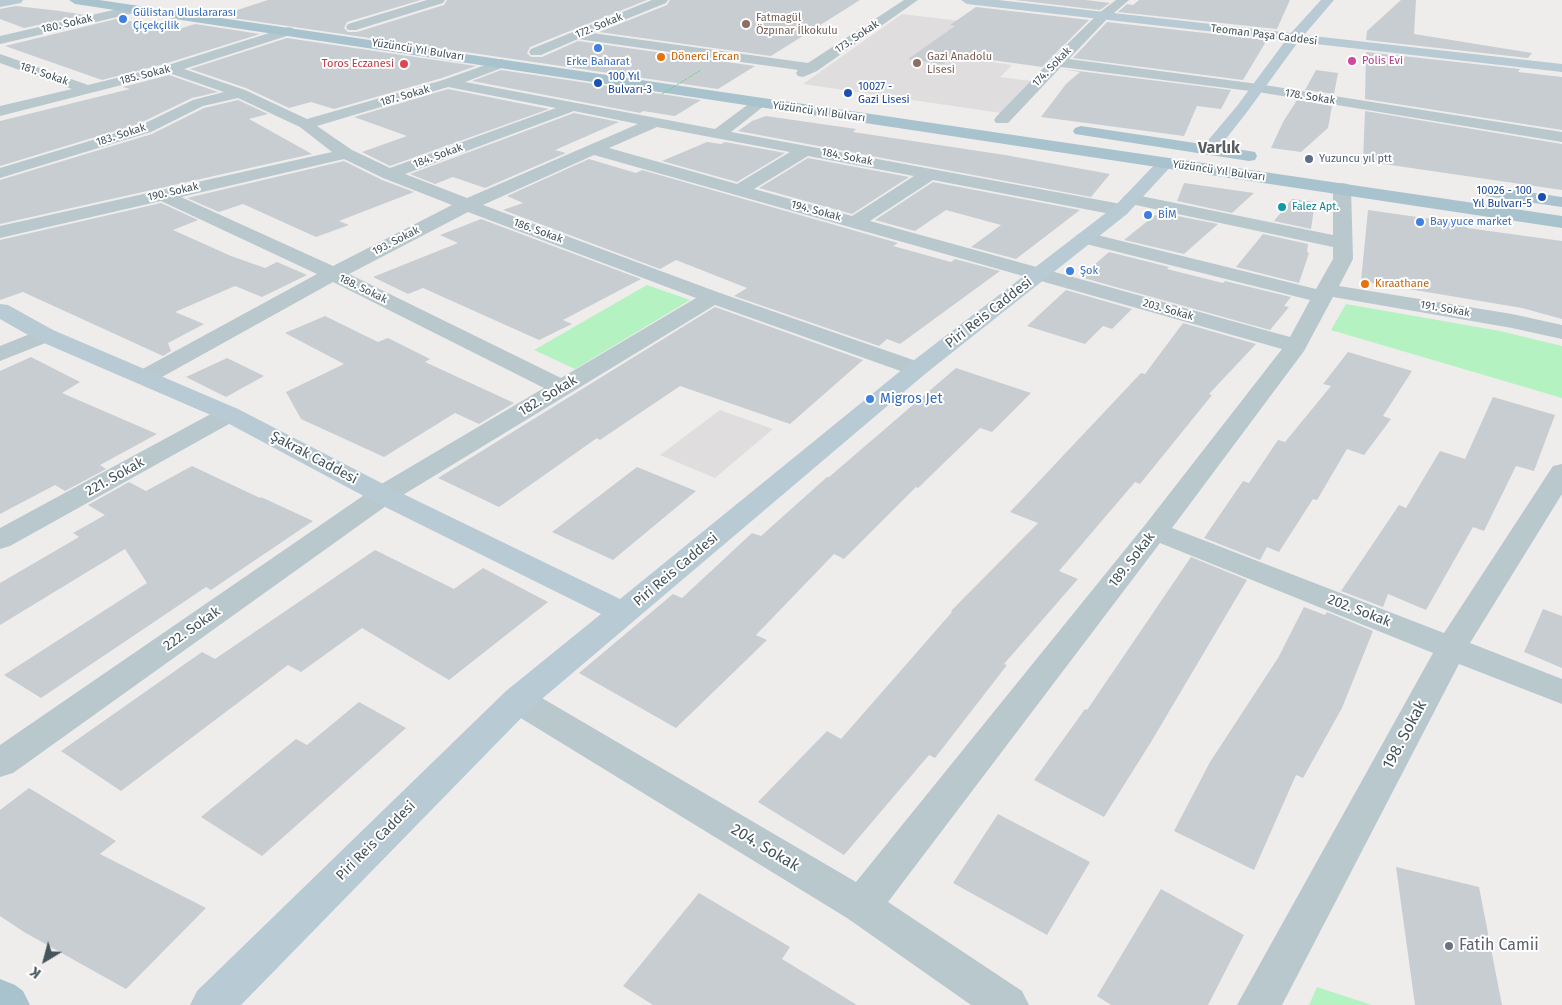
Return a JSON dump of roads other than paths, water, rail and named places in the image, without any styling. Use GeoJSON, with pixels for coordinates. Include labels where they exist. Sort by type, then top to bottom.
{"type":"FeatureCollection","features":[{"type":"Feature","properties":{"kind":"main road","name":"Yüzüncü Yıl Bulvarı"},"geometry":{"type":"LineString","coordinates":[[75,0],[1562,222]]}},
{"type":"Feature","properties":{"kind":"main road","name":"Yüzüncü Yıl Bulvarı"},"geometry":{"type":"LineString","coordinates":[[159,0],[390,31]]}},
{"type":"Feature","properties":{"kind":"main road"},"geometry":{"type":"LineString","coordinates":[[517,49],[565,56]]}},
{"type":"Feature","properties":{"kind":"main road"},"geometry":{"type":"LineString","coordinates":[[983,117],[1022,123]]}},
{"type":"Feature","properties":{"kind":"main road","name":"Yüzüncü Yıl Bulvarı"},"geometry":{"type":"LineString","coordinates":[[1071,130],[1267,159]]}},
{"type":"Feature","properties":{"kind":"main road"},"geometry":{"type":"LineString","coordinates":[[1474,189],[1562,202]]}},
{"type":"Feature","properties":{"kind":"main road"},"geometry":{"type":"LineString","coordinates":[[0,999],[8,1005]]}},
{"type":"Feature","properties":{"kind":"street"},"geometry":{"type":"LineString","coordinates":[[0,3],[17,0]]}},
{"type":"Feature","properties":{"kind":"street"},"geometry":{"type":"LineString","coordinates":[[352,27],[439,0]]}},
{"type":"Feature","properties":{"kind":"street","name":"172. Sokak"},"geometry":{"type":"LineString","coordinates":[[536,52],[662,0]]}},
{"type":"Feature","properties":{"kind":"street","name":"173. Sokak"},"geometry":{"type":"LineString","coordinates":[[576,35],[807,70],[912,0]]}},
{"type":"Feature","properties":{"kind":"street","name":"Teoman Paşa Caddesi"},"geometry":{"type":"LineString","coordinates":[[967,0],[1562,68]]}},
{"type":"Feature","properties":{"kind":"street","name":"174. Sokak"},"geometry":{"type":"LineString","coordinates":[[1002,120],[1103,16],[1123,0]]}},
{"type":"Feature","properties":{"kind":"street"},"geometry":{"type":"LineString","coordinates":[[1208,150],[1258,88],[1294,38],[1328,0]]}},
{"type":"Feature","properties":{"kind":"street","name":"180. Sokak"},"geometry":{"type":"LineString","coordinates":[[0,40],[135,8]]}},
{"type":"Feature","properties":{"kind":"street","name":"185. Sokak"},"geometry":{"type":"LineString","coordinates":[[0,111],[170,69],[288,31]]}},
{"type":"Feature","properties":{"kind":"street","name":"181. Sokak"},"geometry":{"type":"LineString","coordinates":[[0,58],[89,90]]}},
{"type":"Feature","properties":{"kind":"street","name":"178. Sokak"},"geometry":{"type":"LineString","coordinates":[[1057,62],[1258,88],[1562,136]]}},
{"type":"Feature","properties":{"kind":"street","name":"187. Sokak"},"geometry":{"type":"LineString","coordinates":[[306,124],[448,84],[502,63]]}},
{"type":"Feature","properties":{"kind":"street","name":"186. Sokak"},"geometry":{"type":"LineString","coordinates":[[170,69],[240,93],[306,124],[321,138],[346,154],[389,174],[713,297],[917,369]]}},
{"type":"Feature","properties":{"kind":"street","name":"184. Sokak"},"geometry":{"type":"LineString","coordinates":[[448,84],[931,173],[1126,204],[1344,243]]}},
{"type":"Feature","properties":{"kind":"street","name":"183. Sokak"},"geometry":{"type":"LineString","coordinates":[[0,173],[146,128],[198,104],[240,93]]}},
{"type":"Feature","properties":{"kind":"street"},"geometry":{"type":"LineString","coordinates":[[718,133],[759,103]]}},
{"type":"Feature","properties":{"kind":"street","name":"184. Sokak"},"geometry":{"type":"LineString","coordinates":[[389,174],[572,107]]}},
{"type":"Feature","properties":{"kind":"street","name":"193. Sokak"},"geometry":{"type":"LineString","coordinates":[[145,377],[333,274],[467,205],[655,122]]}},
{"type":"Feature","properties":{"kind":"street","name":"194. Sokak"},"geometry":{"type":"LineString","coordinates":[[592,149],[1040,273]]}},
{"type":"Feature","properties":{"kind":"street"},"geometry":{"type":"LineString","coordinates":[[739,190],[806,150]]}},
{"type":"Feature","properties":{"kind":"street","name":"190. Sokak"},"geometry":{"type":"LineString","coordinates":[[0,232],[346,154]]}},
{"type":"Feature","properties":{"kind":"street","name":"Piri Reis Caddesi"},"geometry":{"type":"LineString","coordinates":[[212,1005],[518,700],[917,369],[1085,238],[1126,204],[1166,163]]}},
{"type":"Feature","properties":{"kind":"street"},"geometry":{"type":"LineString","coordinates":[[856,222],[931,173]]}},
{"type":"Feature","properties":{"kind":"street","name":"189. Sokak"},"geometry":{"type":"LineString","coordinates":[[861,906],[1155,531],[1296,346],[1343,259],[1342,188]]}},
{"type":"Feature","properties":{"kind":"street","name":"188. Sokak"},"geometry":{"type":"LineString","coordinates":[[163,195],[333,274],[562,388]]}},
{"type":"Feature","properties":{"kind":"street","name":"191. Sokak"},"geometry":{"type":"LineString","coordinates":[[1085,238],[1325,293],[1512,320],[1562,332]]}},
{"type":"Feature","properties":{"kind":"street","name":"203. Sokak"},"geometry":{"type":"LineString","coordinates":[[1040,273],[1296,346]]}},
{"type":"Feature","properties":{"kind":"street","name":"182. Sokak"},"geometry":{"type":"LineString","coordinates":[[383,495],[713,297]]}},
{"type":"Feature","properties":{"kind":"street","name":"Şakrak Caddesi"},"geometry":{"type":"LineString","coordinates":[[0,310],[45,335],[229,414],[383,495],[624,613]]}},
{"type":"Feature","properties":{"kind":"street"},"geometry":{"type":"LineString","coordinates":[[0,354],[45,335]]}},
{"type":"Feature","properties":{"kind":"street","name":"221. Sokak"},"geometry":{"type":"LineString","coordinates":[[0,540],[229,414]]}},
{"type":"Feature","properties":{"kind":"street","name":"198. Sokak"},"geometry":{"type":"LineString","coordinates":[[1259,1005],[1452,648],[1552,509],[1562,472]]}},
{"type":"Feature","properties":{"kind":"street","name":"222. Sokak"},"geometry":{"type":"LineString","coordinates":[[0,764],[383,495]]}},
{"type":"Feature","properties":{"kind":"street","name":"202. Sokak"},"geometry":{"type":"LineString","coordinates":[[1155,531],[1562,692]]}},
{"type":"Feature","properties":{"kind":"street","name":"204. Sokak"},"geometry":{"type":"LineString","coordinates":[[518,700],[861,906],[1007,1005]]}},
{"type":"Feature","properties":{"kind":"place","name":"Gülistan Uluslararası Çiçekçilik"},"geometry":{"type":"Point","coordinates":[123,19]}},
{"type":"Feature","properties":{"kind":"place","name":"Fatmagül Özpınar İlkokulu"},"geometry":{"type":"Point","coordinates":[746,24]}},
{"type":"Feature","properties":{"kind":"place","name":"Erke Baharat"},"geometry":{"type":"Point","coordinates":[598,48]}},
{"type":"Feature","properties":{"kind":"place","name":"Dönerci Ercan"},"geometry":{"type":"Point","coordinates":[661,57]}},
{"type":"Feature","properties":{"kind":"place","name":"Polis Evi"},"geometry":{"type":"Point","coordinates":[1352,61]}},
{"type":"Feature","properties":{"kind":"place","name":"Gazi Anadolu Lisesi"},"geometry":{"type":"Point","coordinates":[917,63]}},
{"type":"Feature","properties":{"kind":"place","name":"Toros Eczanesi"},"geometry":{"type":"Point","coordinates":[404,64]}},
{"type":"Feature","properties":{"kind":"place","name":"100 Yıl Bulvarı-3"},"geometry":{"type":"Point","coordinates":[598,83]}},
{"type":"Feature","properties":{"kind":"place","name":"10027 - Gazi Lisesi"},"geometry":{"type":"Point","coordinates":[848,93]}},
{"type":"Feature","properties":{"kind":"place","name":"Yuzuncu yıl ptt"},"geometry":{"type":"Point","coordinates":[1309,159]}},
{"type":"Feature","properties":{"kind":"place","name":"10026 - 100 Yıl Bulvarı-5"},"geometry":{"type":"Point","coordinates":[1542,197]}},
{"type":"Feature","properties":{"kind":"place","name":"Falez Apt."},"geometry":{"type":"Point","coordinates":[1282,207]}},
{"type":"Feature","properties":{"kind":"place","name":"BİM"},"geometry":{"type":"Point","coordinates":[1148,215]}},
{"type":"Feature","properties":{"kind":"place","name":"Bay yuce market"},"geometry":{"type":"Point","coordinates":[1420,222]}},
{"type":"Feature","properties":{"kind":"place","name":"Şok"},"geometry":{"type":"Point","coordinates":[1070,271]}},
{"type":"Feature","properties":{"kind":"place","name":"Kıraathane"},"geometry":{"type":"Point","coordinates":[1365,284]}},
{"type":"Feature","properties":{"kind":"place","name":"Migros Jet"},"geometry":{"type":"Point","coordinates":[870,399]}},
{"type":"Feature","properties":{"kind":"place","name":"Fatih Camii"},"geometry":{"type":"Point","coordinates":[1449,946]}},
{"type":"Feature","properties":{"kind":"district","name":"Varlık"},"geometry":{"type":"Point","coordinates":[1219,149]}}]}
